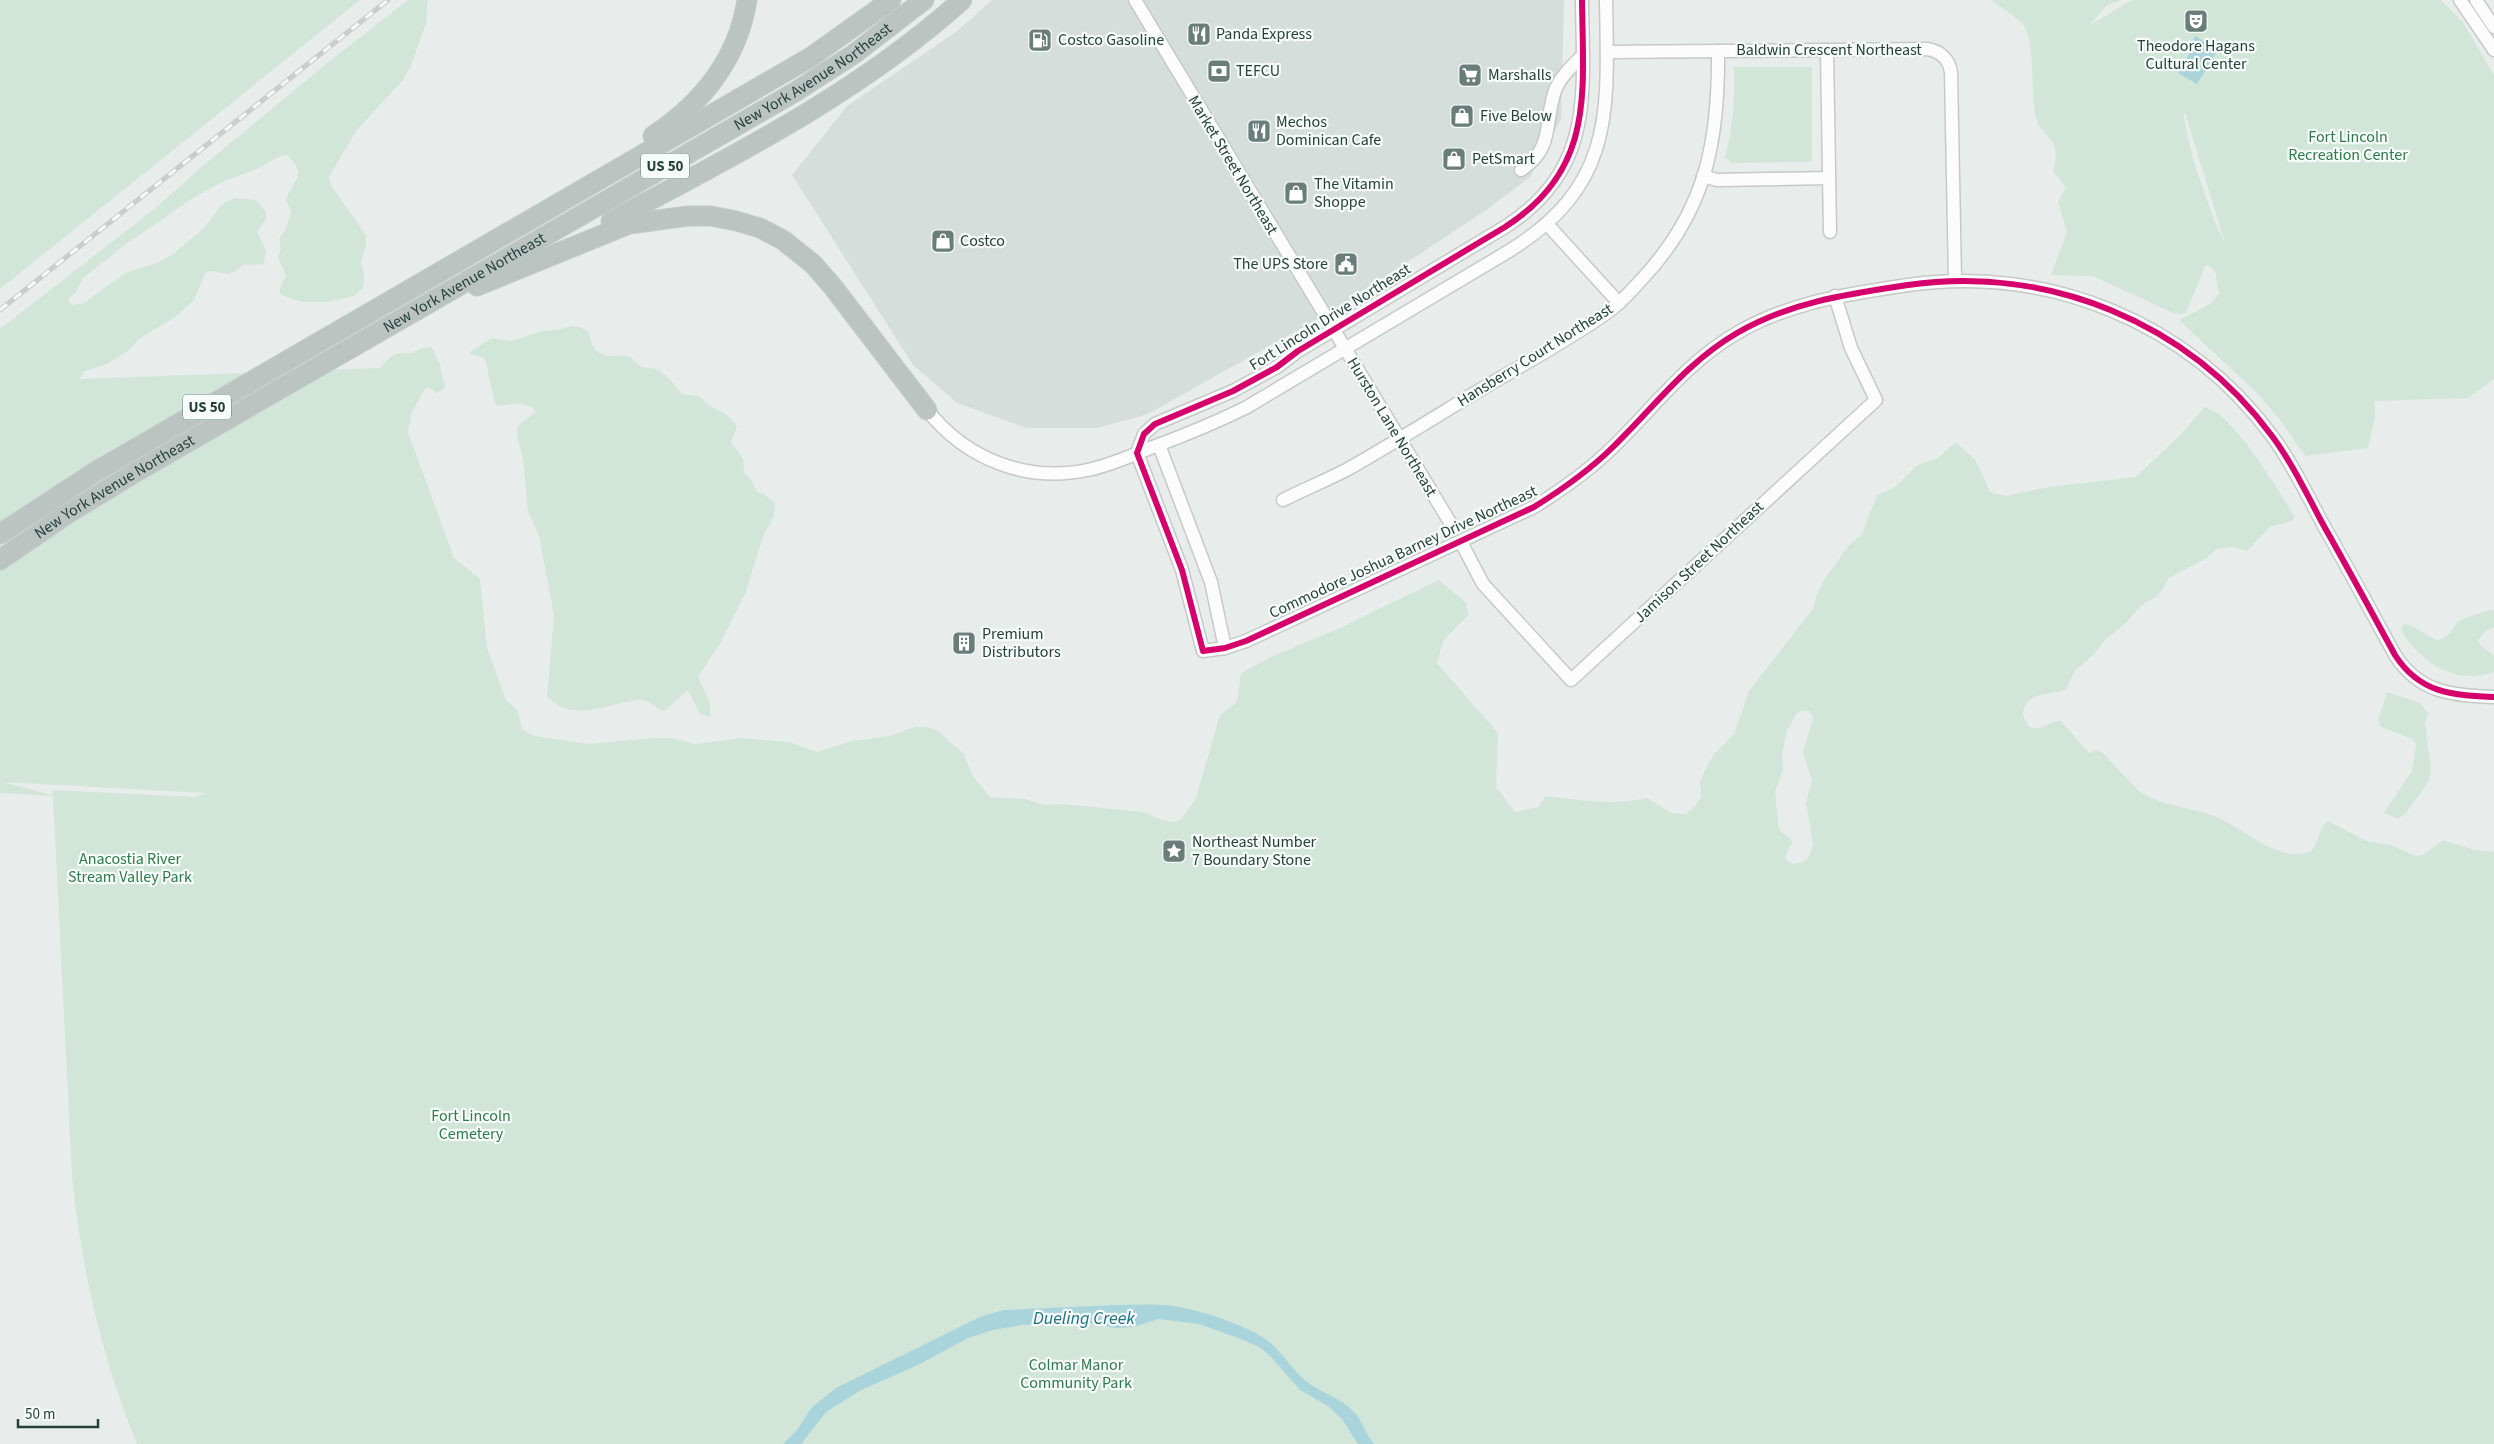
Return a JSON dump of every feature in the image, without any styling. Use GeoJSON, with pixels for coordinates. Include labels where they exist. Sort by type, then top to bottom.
{"type":"FeatureCollection","features":[{"type":"Feature","properties":{"kind":"highway"},"geometry":{"type":"LineString","coordinates":[[517,228],[688,110],[707,89],[728,57],[739,32],[747,0]]}},
{"type":"Feature","properties":{"kind":"highway","name":"New York Avenue Northeast"},"geometry":{"type":"LineString","coordinates":[[0,534],[95,472],[811,57],[891,0]]}},
{"type":"Feature","properties":{"kind":"highway","name":"New York Avenue Northeast"},"geometry":{"type":"LineString","coordinates":[[0,560],[129,476],[802,88],[854,54],[924,0]]}},
{"type":"Feature","properties":{"kind":"highway"},"geometry":{"type":"LineString","coordinates":[[510,273],[719,163],[828,100],[897,54],[962,0]]}},
{"type":"Feature","properties":{"kind":"highway"},"geometry":{"type":"LineString","coordinates":[[398,321],[613,229],[637,222],[699,216],[723,218],[748,224],[782,240],[813,264],[833,287],[926,410]]}},
{"type":"Feature","properties":{"kind":"street","name":"Market Street Northeast"},"geometry":{"type":"LineString","coordinates":[[1135,0],[1334,329]]}},
{"type":"Feature","properties":{"kind":"street","name":"Fort Lincoln Drive Northeast"},"geometry":{"type":"LineString","coordinates":[[1138,453],[1144,434],[1155,424],[1233,391],[1277,367],[1334,329],[1505,227],[1526,212],[1544,195],[1564,165],[1578,132],[1582,108],[1582,0]]}},
{"type":"Feature","properties":{"kind":"street"},"geometry":{"type":"LineString","coordinates":[[926,410],[966,448],[989,460],[1020,471],[1049,474],[1076,472],[1104,466],[1213,424],[1247,407],[1509,251],[1547,224],[1564,207],[1578,188],[1597,149],[1606,109],[1606,0]]}},
{"type":"Feature","properties":{"kind":"street"},"geometry":{"type":"LineString","coordinates":[[2460,0],[2494,50]]}},
{"type":"Feature","properties":{"kind":"street"},"geometry":{"type":"LineString","coordinates":[[2476,0],[2494,27]]}},
{"type":"Feature","properties":{"kind":"street","name":"Baldwin Crescent Northeast"},"geometry":{"type":"LineString","coordinates":[[1607,52],[1927,49],[1939,53],[1949,64],[1951,77],[1955,280]]}},
{"type":"Feature","properties":{"kind":"street"},"geometry":{"type":"LineString","coordinates":[[1827,50],[1830,232]]}},
{"type":"Feature","properties":{"kind":"street","name":"Hansberry Court Northeast"},"geometry":{"type":"LineString","coordinates":[[1283,500],[1346,470],[1399,439],[1567,338],[1619,303],[1666,251],[1686,217],[1703,176],[1717,121],[1718,51]]}},
{"type":"Feature","properties":{"kind":"street"},"geometry":{"type":"LineString","coordinates":[[1521,170],[1533,161],[1542,149],[1548,134],[1557,86],[1583,55]]}},
{"type":"Feature","properties":{"kind":"street"},"geometry":{"type":"LineString","coordinates":[[1703,176],[1717,180],[1829,178]]}},
{"type":"Feature","properties":{"kind":"street"},"geometry":{"type":"LineString","coordinates":[[1547,224],[1619,303]]}},
{"type":"Feature","properties":{"kind":"street","name":"Commodore Joshua Barney Drive Northeast"},"geometry":{"type":"LineString","coordinates":[[1138,453],[1187,584],[1202,651],[1225,648],[1246,641],[1514,518],[1571,483],[1613,448],[1679,376],[1720,344],[1749,326],[1780,312],[1835,296],[1955,280],[2023,285],[2086,300],[2142,324],[2196,359],[2244,403],[2283,452],[2395,656],[2404,668],[2423,683],[2443,692],[2494,697]]}},
{"type":"Feature","properties":{"kind":"street","name":"Jamison Street Northeast"},"geometry":{"type":"LineString","coordinates":[[1461,542],[1483,584],[1571,680],[1876,400],[1851,348],[1835,296]]}},
{"type":"Feature","properties":{"kind":"street","name":"Hurston Lane Northeast"},"geometry":{"type":"LineString","coordinates":[[1334,329],[1451,524]]}},
{"type":"Feature","properties":{"kind":"street"},"geometry":{"type":"LineString","coordinates":[[1159,445],[1211,582],[1225,648]]}},
{"type":"Feature","properties":{"kind":"shaded area"},"geometry":{"type":"Polygon","coordinates":[[[992,0],[1564,0],[1561,119],[1530,177],[1485,211],[1339,307],[1148,414],[1097,428],[1026,428],[957,403],[913,365],[792,175],[847,106],[956,32],[992,0]]]}},
{"type":"Feature","properties":{"kind":"green space"},"geometry":{"type":"Polygon","coordinates":[[[0,0],[360,0],[0,289],[0,0]]]}},
{"type":"Feature","properties":{"kind":"green space","name":"Fort Lincoln Cemetery"},"geometry":{"type":"Polygon","coordinates":[[[408,0],[428,0],[426,23],[411,66],[403,80],[356,131],[329,177],[331,185],[366,235],[366,245],[361,263],[364,276],[363,288],[354,296],[327,302],[302,302],[281,295],[279,290],[286,275],[278,258],[281,248],[279,239],[285,231],[291,212],[286,199],[296,181],[298,172],[287,155],[278,157],[257,169],[222,182],[193,198],[126,244],[83,278],[76,292],[68,299],[72,305],[84,303],[125,273],[157,263],[173,254],[203,229],[222,204],[235,198],[256,200],[266,212],[266,219],[257,232],[266,250],[264,264],[243,265],[237,270],[228,273],[206,272],[194,300],[177,316],[139,339],[128,351],[107,364],[85,371],[79,379],[380,368],[391,356],[432,347],[440,365],[445,388],[437,393],[429,387],[425,389],[412,412],[408,432],[454,558],[480,579],[487,648],[506,700],[518,711],[522,729],[535,736],[588,744],[672,738],[695,744],[740,738],[789,742],[817,752],[852,741],[889,736],[915,727],[926,727],[937,730],[964,754],[972,775],[990,797],[1025,799],[1044,805],[1063,804],[1144,812],[1161,820],[1175,822],[1181,819],[1196,798],[1220,715],[1237,702],[1241,673],[1273,656],[1340,628],[1439,580],[1466,603],[1469,614],[1443,641],[1437,663],[1498,733],[1496,787],[1515,812],[1538,807],[1546,796],[1609,802],[1647,798],[1671,813],[1685,814],[1694,808],[1701,797],[1700,782],[1715,753],[1734,734],[1749,691],[1813,609],[1817,594],[1824,580],[1849,545],[1862,534],[1877,495],[1895,487],[1917,465],[1938,458],[1956,442],[1976,461],[1990,492],[2006,496],[2048,487],[2136,477],[2180,435],[2205,407],[2217,413],[2229,423],[2249,448],[2294,515],[2294,520],[2270,527],[2247,551],[2232,547],[2217,549],[2205,559],[2169,578],[2158,596],[2140,606],[2126,623],[2106,639],[2093,655],[2075,671],[2066,689],[2033,698],[2028,701],[2023,714],[2031,727],[2035,728],[2061,721],[2089,753],[2096,749],[2103,753],[2138,790],[2147,796],[2164,803],[2217,817],[2261,843],[2285,853],[2297,854],[2312,850],[2324,824],[2328,821],[2367,841],[2393,846],[2416,856],[2423,855],[2443,840],[2475,850],[2494,852],[2494,1444],[137,1444],[103,1346],[87,1279],[76,1211],[72,1176],[53,796],[0,793],[0,329],[158,206],[199,169],[331,60],[408,0]],[[1800,711],[1796,714],[1787,730],[1782,754],[1783,770],[1775,791],[1779,830],[1793,841],[1785,859],[1792,864],[1803,862],[1808,858],[1813,845],[1806,803],[1812,780],[1803,752],[1813,718],[1809,711],[1800,711]],[[3,782],[52,795],[52,790],[194,797],[206,793],[3,782]]]}},
{"type":"Feature","properties":{"kind":"green space","name":"Fort Lincoln Recreation Center"},"geometry":{"type":"Polygon","coordinates":[[[1991,0],[2121,0],[2106,6],[2090,25],[2132,0],[2441,0],[2463,22],[2494,75],[2494,379],[2468,398],[2375,401],[2375,417],[2368,448],[2305,456],[2281,421],[2258,394],[2179,320],[2210,304],[2220,293],[2214,270],[2211,267],[2206,265],[2185,314],[2173,313],[2093,276],[2051,275],[2067,232],[2058,202],[2066,188],[2053,171],[2056,150],[2050,139],[2041,129],[2035,114],[2030,43],[2027,33],[2021,22],[1991,0]],[[2183,113],[2193,160],[2214,220],[2225,243],[2185,113],[2183,113]]]}},
{"type":"Feature","properties":{"kind":"green space"},"geometry":{"type":"Polygon","coordinates":[[[1734,67],[1812,67],[1812,162],[1731,163],[1725,157],[1733,112],[1734,67]]]}},
{"type":"Feature","properties":{"kind":"green space"},"geometry":{"type":"Polygon","coordinates":[[[573,326],[586,330],[593,346],[600,353],[627,356],[641,366],[658,370],[682,394],[699,396],[708,405],[727,415],[737,426],[731,442],[743,459],[744,473],[751,479],[757,492],[764,494],[775,503],[774,517],[764,534],[745,594],[721,642],[699,675],[699,679],[710,702],[710,717],[700,714],[687,691],[664,711],[643,700],[593,710],[570,710],[547,697],[554,616],[539,535],[528,512],[523,460],[517,435],[517,429],[520,424],[536,412],[529,406],[524,405],[498,406],[495,404],[486,362],[482,357],[470,354],[471,351],[492,338],[511,341],[542,331],[573,326]]]}},
{"type":"Feature","properties":{"kind":"green space"},"geometry":{"type":"Polygon","coordinates":[[[2494,610],[2494,627],[2486,631],[2478,640],[2480,645],[2494,656],[2494,672],[2480,676],[2466,676],[2453,673],[2428,661],[2408,641],[2401,629],[2405,624],[2409,625],[2438,640],[2447,636],[2460,621],[2486,611],[2494,610]]]}},
{"type":"Feature","properties":{"kind":"green space"},"geometry":{"type":"Polygon","coordinates":[[[2387,692],[2420,703],[2428,713],[2425,723],[2431,769],[2429,781],[2406,813],[2398,819],[2384,813],[2412,771],[2416,744],[2412,739],[2381,727],[2378,721],[2387,692]]]}},
{"type":"Feature","properties":{"kind":"water"},"geometry":{"type":"Polygon","coordinates":[[[2195,36],[2218,50],[2197,84],[2178,73],[2196,42],[2193,40],[2195,36]]]}},
{"type":"Feature","properties":{"kind":"water","name":"Dueling Creek"},"geometry":{"type":"Polygon","coordinates":[[[1156,1305],[1187,1308],[1215,1316],[1254,1332],[1270,1342],[1306,1381],[1349,1407],[1362,1423],[1374,1444],[1358,1444],[1342,1419],[1328,1406],[1300,1390],[1261,1348],[1199,1324],[1159,1319],[1133,1327],[1116,1328],[1089,1323],[1022,1325],[993,1330],[968,1338],[918,1365],[861,1390],[826,1412],[801,1444],[783,1444],[797,1430],[812,1407],[836,1388],[982,1316],[1004,1310],[1156,1305]]]}},
{"type":"Feature","properties":{"kind":"railway"},"geometry":{"type":"LineString","coordinates":[[0,310],[388,0]]}},
{"type":"Feature","properties":{"kind":"cycle path"},"geometry":{"type":"LineString","coordinates":[[1582,0],[1583,67],[1582,98],[1578,127],[1569,154],[1555,180],[1534,204],[1505,227],[1298,351],[1277,367],[1233,391],[1155,424],[1144,434],[1137,453],[1182,570],[1203,651],[1225,648],[1246,641],[1534,507],[1576,479],[1605,455],[1672,385],[1702,357],[1757,322],[1799,307],[1842,296],[1908,285],[1960,281],[2012,284],[2063,294],[2111,310],[2157,333],[2199,362],[2238,396],[2280,447],[2395,655],[2405,668],[2415,678],[2438,690],[2465,695],[2494,697]]}},
{"type":"Feature","properties":{"kind":"place","name":"Theodore Hagans Cultural Center"},"geometry":{"type":"Point","coordinates":[2196,21]}},
{"type":"Feature","properties":{"kind":"place","name":"Panda Express"},"geometry":{"type":"Point","coordinates":[1199,34]}},
{"type":"Feature","properties":{"kind":"place","name":"Costco Gasoline"},"geometry":{"type":"Point","coordinates":[1040,40]}},
{"type":"Feature","properties":{"kind":"place","name":"TEFCU"},"geometry":{"type":"Point","coordinates":[1219,71]}},
{"type":"Feature","properties":{"kind":"place","name":"Marshalls"},"geometry":{"type":"Point","coordinates":[1470,75]}},
{"type":"Feature","properties":{"kind":"place","name":"Five Below"},"geometry":{"type":"Point","coordinates":[1462,116]}},
{"type":"Feature","properties":{"kind":"place","name":"Mechos Dominican Cafe"},"geometry":{"type":"Point","coordinates":[1259,131]}},
{"type":"Feature","properties":{"kind":"place","name":"PetSmart"},"geometry":{"type":"Point","coordinates":[1454,159]}},
{"type":"Feature","properties":{"kind":"place","name":"The Vitamin Shoppe"},"geometry":{"type":"Point","coordinates":[1296,193]}},
{"type":"Feature","properties":{"kind":"place","name":"Costco"},"geometry":{"type":"Point","coordinates":[943,241]}},
{"type":"Feature","properties":{"kind":"place","name":"The UPS Store"},"geometry":{"type":"Point","coordinates":[1346,264]}},
{"type":"Feature","properties":{"kind":"place","name":"Premium Distributors"},"geometry":{"type":"Point","coordinates":[964,643]}},
{"type":"Feature","properties":{"kind":"place","name":"Northeast Number 7 Boundary Stone"},"geometry":{"type":"Point","coordinates":[1174,851]}},
{"type":"Feature","properties":{"kind":"park label","name":"Anacostia River Stream Valley Park"},"geometry":{"type":"Point","coordinates":[130,868]}},
{"type":"Feature","properties":{"kind":"park label","name":"Colmar Manor Community Park"},"geometry":{"type":"Point","coordinates":[1076,1374]}}]}
